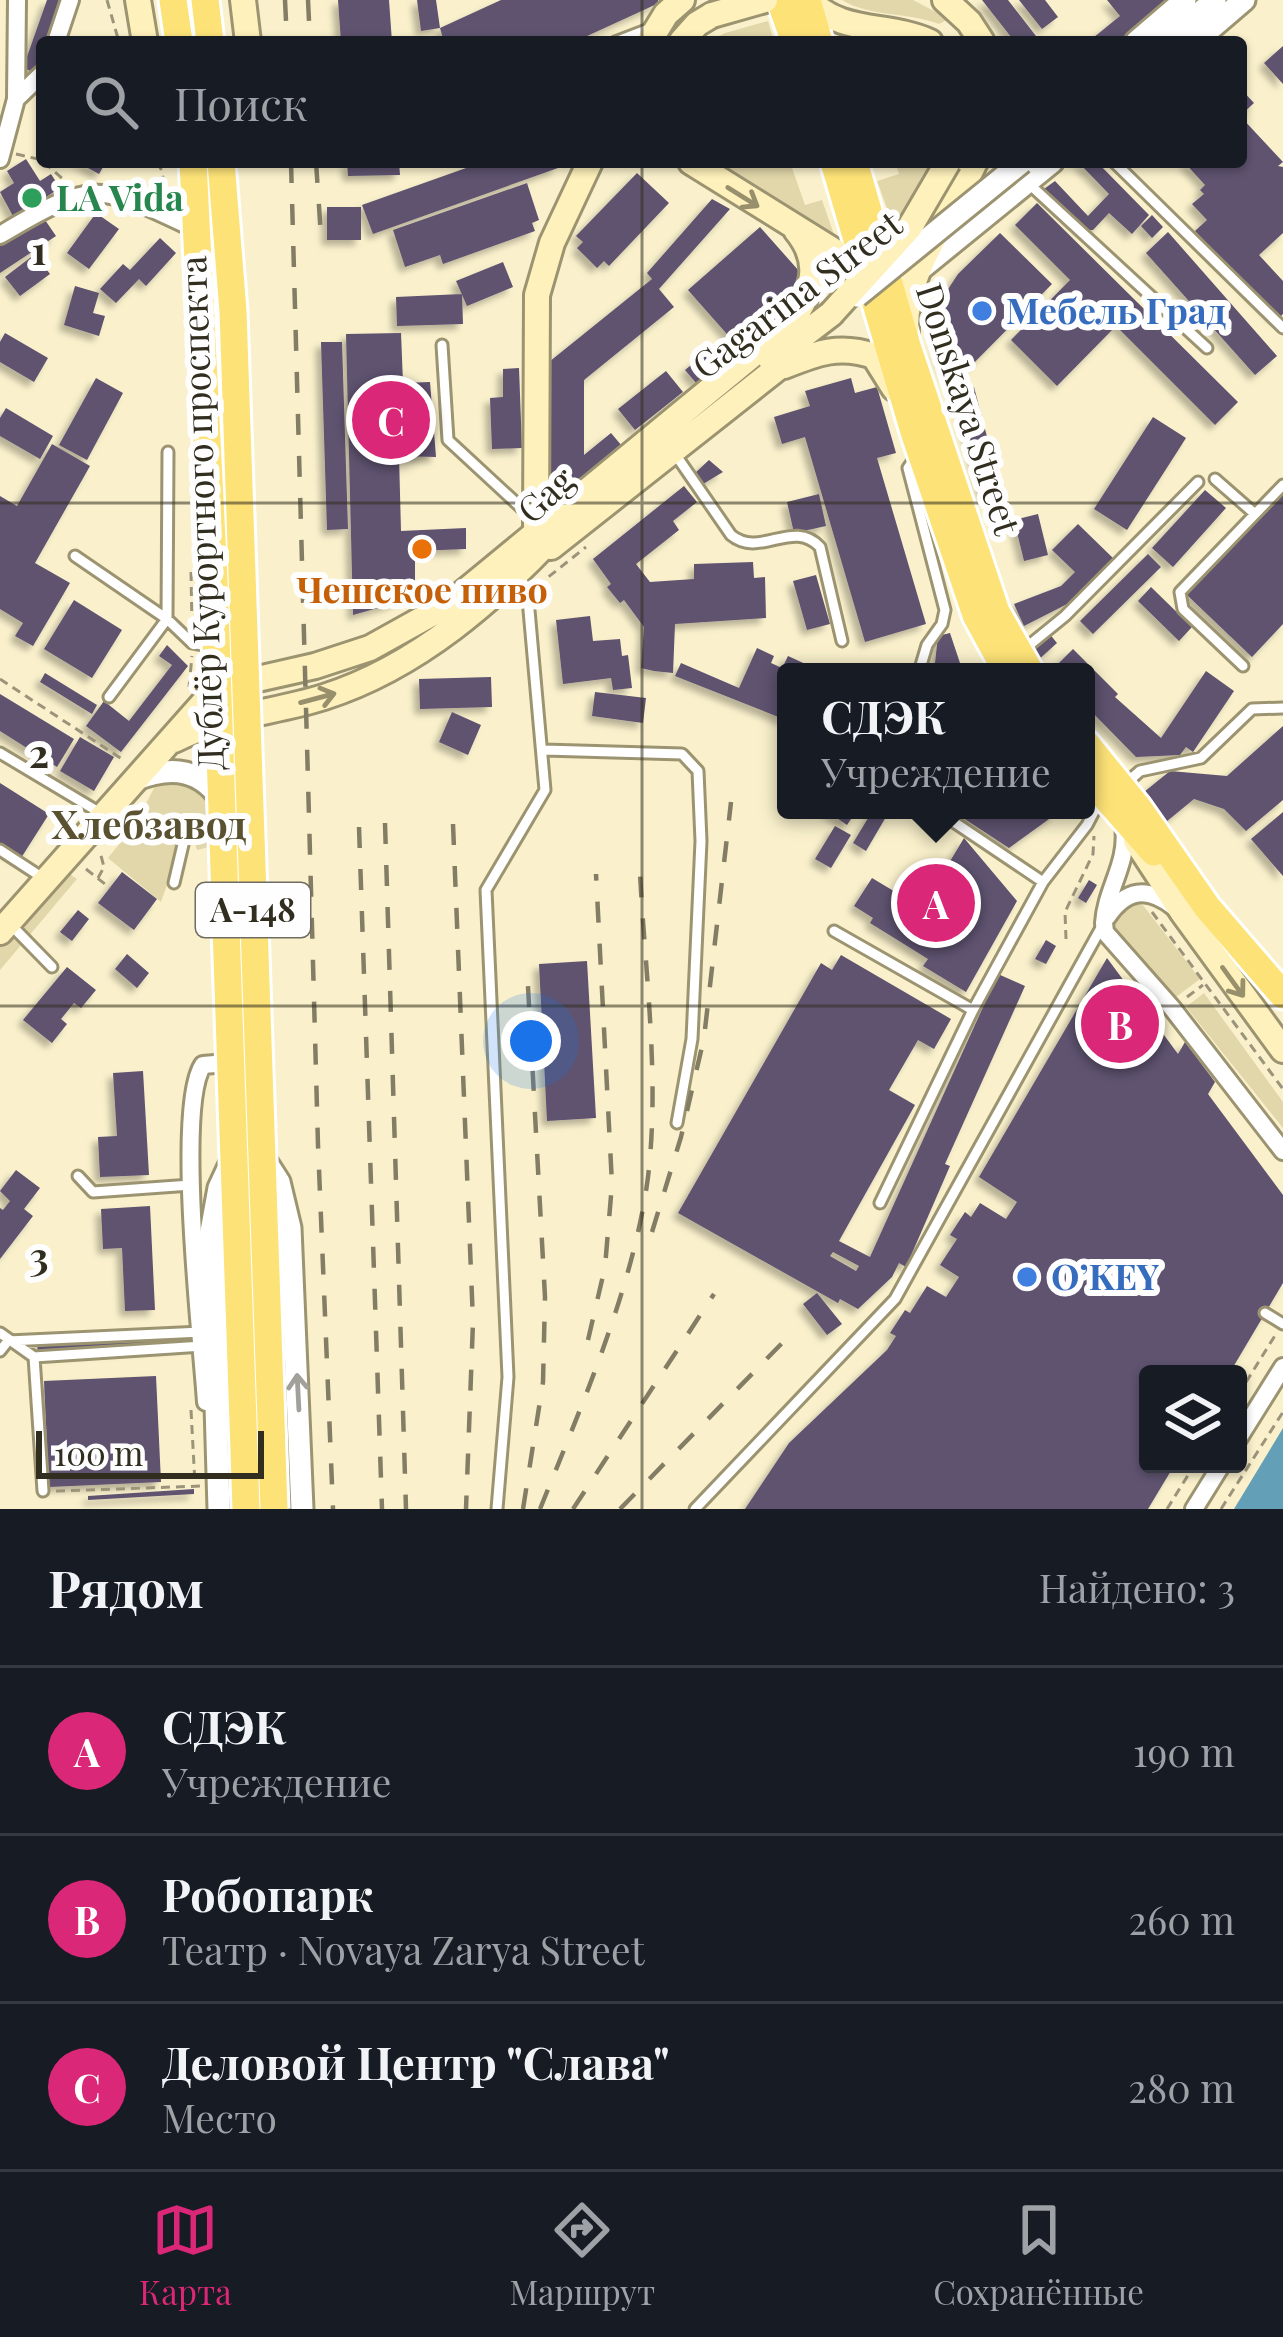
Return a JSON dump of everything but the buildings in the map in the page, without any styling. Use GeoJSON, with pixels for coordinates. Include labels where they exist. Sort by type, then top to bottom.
{"type":"FeatureCollection","features":[{"type":"Feature","properties":{"kind":"main road"},"geometry":{"type":"LineString","coordinates":[[138,0],[144,36]]}},
{"type":"Feature","properties":{"kind":"main road"},"geometry":{"type":"LineString","coordinates":[[172,0],[178,36]]}},
{"type":"Feature","properties":{"kind":"main road"},"geometry":{"type":"LineString","coordinates":[[205,0],[209,36]]}},
{"type":"Feature","properties":{"kind":"main road"},"geometry":{"type":"LineString","coordinates":[[243,0],[247,36]]}},
{"type":"Feature","properties":{"kind":"main road"},"geometry":{"type":"LineString","coordinates":[[654,33],[682,0]]}},
{"type":"Feature","properties":{"kind":"main road"},"geometry":{"type":"LineString","coordinates":[[687,36],[705,18],[765,0]]}},
{"type":"Feature","properties":{"kind":"main road"},"geometry":{"type":"LineString","coordinates":[[780,0],[793,36]]}},
{"type":"Feature","properties":{"kind":"main road"},"geometry":{"type":"LineString","coordinates":[[808,0],[828,16],[914,36]]}},
{"type":"Feature","properties":{"kind":"main road"},"geometry":{"type":"LineString","coordinates":[[808,0],[817,36]]}},
{"type":"Feature","properties":{"kind":"main road"},"geometry":{"type":"LineString","coordinates":[[945,0],[978,36]]}},
{"type":"Feature","properties":{"kind":"main road"},"geometry":{"type":"LineString","coordinates":[[216,168],[231,717]]}},
{"type":"Feature","properties":{"kind":"main road","name":"А-148"},"geometry":{"type":"LineString","coordinates":[[216,168],[214,579],[246,1509]]}},
{"type":"Feature","properties":{"kind":"main road","name":"Дублёр Курортного проспекта"},"geometry":{"type":"LineString","coordinates":[[216,168],[233,334],[274,1509]]}},
{"type":"Feature","properties":{"kind":"main road"},"geometry":{"type":"LineString","coordinates":[[536,523],[537,295],[552,243],[587,168]]}},
{"type":"Feature","properties":{"kind":"main road"},"geometry":{"type":"LineString","coordinates":[[700,168],[855,266],[870,293]]}},
{"type":"Feature","properties":{"kind":"main road"},"geometry":{"type":"LineString","coordinates":[[836,168],[870,293],[976,615],[1009,663]]}},
{"type":"Feature","properties":{"kind":"main road","name":"Donskaya Street"},"geometry":{"type":"LineString","coordinates":[[856,168],[907,346],[1010,663]]}},
{"type":"Feature","properties":{"kind":"main road"},"geometry":{"type":"LineString","coordinates":[[831,314],[910,227],[944,168]]}},
{"type":"Feature","properties":{"kind":"main road"},"geometry":{"type":"LineString","coordinates":[[907,346],[907,306],[917,272],[972,168]]}},
{"type":"Feature","properties":{"kind":"main road"},"geometry":{"type":"LineString","coordinates":[[790,324],[808,298],[815,270],[806,242],[796,230]]}},
{"type":"Feature","properties":{"kind":"main road"},"geometry":{"type":"LineString","coordinates":[[4,927],[207,698],[231,685],[343,658],[403,632],[451,603],[536,523],[825,296],[835,296],[843,304],[843,316],[528,573],[453,628],[375,676],[316,700],[231,717],[167,744]]}},
{"type":"Feature","properties":{"kind":"main road","name":"Gagarina Street"},"geometry":{"type":"LineString","coordinates":[[613,482],[831,314]]}},
{"type":"Feature","properties":{"kind":"main road"},"geometry":{"type":"LineString","coordinates":[[776,370],[833,348],[874,356],[888,373],[918,444]]}},
{"type":"Feature","properties":{"kind":"main road","name":"Gag"},"geometry":{"type":"LineString","coordinates":[[528,573],[564,524],[613,482]]}},
{"type":"Feature","properties":{"kind":"main road"},"geometry":{"type":"LineString","coordinates":[[1103,786],[1122,820],[1190,911],[1283,995]]}},
{"type":"Feature","properties":{"kind":"main road"},"geometry":{"type":"LineString","coordinates":[[1103,786],[1283,1050]]}},
{"type":"Feature","properties":{"kind":"street"},"geometry":{"type":"LineString","coordinates":[[1,155],[16,99],[17,0]]}},
{"type":"Feature","properties":{"kind":"street"},"geometry":{"type":"LineString","coordinates":[[58,36],[70,0]]}},
{"type":"Feature","properties":{"kind":"street"},"geometry":{"type":"LineString","coordinates":[[1143,36],[1185,0]]}},
{"type":"Feature","properties":{"kind":"street"},"geometry":{"type":"LineString","coordinates":[[1172,36],[1215,0]]}},
{"type":"Feature","properties":{"kind":"street"},"geometry":{"type":"LineString","coordinates":[[1203,36],[1244,0]]}},
{"type":"Feature","properties":{"kind":"street"},"geometry":{"type":"LineString","coordinates":[[16,99],[36,80]]}},
{"type":"Feature","properties":{"kind":"street"},"geometry":{"type":"LineString","coordinates":[[917,272],[1025,172]]}},
{"type":"Feature","properties":{"kind":"street","name":"Gagarina Street"},"geometry":{"type":"LineString","coordinates":[[831,314],[1025,172]]}},
{"type":"Feature","properties":{"kind":"street"},"geometry":{"type":"LineString","coordinates":[[0,235],[78,194],[114,194],[220,239]]}},
{"type":"Feature","properties":{"kind":"street"},"geometry":{"type":"LineString","coordinates":[[231,717],[259,1509]]}},
{"type":"Feature","properties":{"kind":"street"},"geometry":{"type":"LineString","coordinates":[[137,776],[160,770],[203,778],[235,824]]}},
{"type":"Feature","properties":{"kind":"street"},"geometry":{"type":"LineString","coordinates":[[1122,820],[1124,855],[1105,908],[1105,932],[1172,1008],[1283,1151]]}},
{"type":"Feature","properties":{"kind":"street"},"geometry":{"type":"LineString","coordinates":[[1104,923],[1117,902],[1137,892],[1160,896],[1190,911]]}},
{"type":"Feature","properties":{"kind":"street"},"geometry":{"type":"LineString","coordinates":[[203,1486],[202,1339],[190,1185],[194,1090],[198,1071],[209,1062],[245,1062]]}},
{"type":"Feature","properties":{"kind":"street"},"geometry":{"type":"LineString","coordinates":[[219,1509],[211,1232],[224,1174],[247,1139]]}},
{"type":"Feature","properties":{"kind":"street"},"geometry":{"type":"LineString","coordinates":[[247,1139],[268,1162],[287,1207],[302,1509]]}},
{"type":"Feature","properties":{"kind":"street"},"geometry":{"type":"LineString","coordinates":[[1247,1425],[1283,1367]]}},
{"type":"Feature","properties":{"kind":"street"},"geometry":{"type":"LineString","coordinates":[[1194,1509],[1216,1473]]}},
{"type":"Feature","properties":{"kind":"lane"},"geometry":{"type":"LineString","coordinates":[[1120,168],[1283,328]]}},
{"type":"Feature","properties":{"kind":"lane"},"geometry":{"type":"LineString","coordinates":[[1025,172],[1207,348]]}},
{"type":"Feature","properties":{"kind":"lane"},"geometry":{"type":"LineString","coordinates":[[442,345],[448,440],[536,523]]}},
{"type":"Feature","properties":{"kind":"lane"},"geometry":{"type":"LineString","coordinates":[[918,444],[908,468],[945,610],[921,663]]}},
{"type":"Feature","properties":{"kind":"lane"},"geometry":{"type":"LineString","coordinates":[[673,451],[742,544],[753,546],[794,534],[811,538],[820,547],[842,641]]}},
{"type":"Feature","properties":{"kind":"lane"},"geometry":{"type":"LineString","coordinates":[[109,697],[167,619],[167,452]]}},
{"type":"Feature","properties":{"kind":"lane"},"geometry":{"type":"LineString","coordinates":[[1215,479],[1255,514]]}},
{"type":"Feature","properties":{"kind":"lane"},"geometry":{"type":"LineString","coordinates":[[1014,663],[1198,482]]}},
{"type":"Feature","properties":{"kind":"lane"},"geometry":{"type":"LineString","coordinates":[[1243,666],[1179,600],[1185,586],[1283,485]]}},
{"type":"Feature","properties":{"kind":"lane"},"geometry":{"type":"LineString","coordinates":[[75,556],[167,619],[192,643],[230,650]]}},
{"type":"Feature","properties":{"kind":"lane"},"geometry":{"type":"LineString","coordinates":[[496,1509],[508,1377],[486,890],[544,790],[528,573]]}},
{"type":"Feature","properties":{"kind":"lane"},"geometry":{"type":"LineString","coordinates":[[1103,786],[1140,771],[1201,758],[1252,709],[1283,708]]}},
{"type":"Feature","properties":{"kind":"lane"},"geometry":{"type":"LineString","coordinates":[[544,750],[682,754],[698,771],[701,841],[692,1039],[677,1123]]}},
{"type":"Feature","properties":{"kind":"lane"},"geometry":{"type":"LineString","coordinates":[[0,753],[102,814]]}},
{"type":"Feature","properties":{"kind":"lane"},"geometry":{"type":"LineString","coordinates":[[949,819],[1043,882]]}},
{"type":"Feature","properties":{"kind":"lane"},"geometry":{"type":"LineString","coordinates":[[880,1203],[973,1010],[1043,882],[1089,819]]}},
{"type":"Feature","properties":{"kind":"lane"},"geometry":{"type":"LineString","coordinates":[[174,883],[190,831],[235,824]]}},
{"type":"Feature","properties":{"kind":"lane"},"geometry":{"type":"LineString","coordinates":[[0,850],[46,880]]}},
{"type":"Feature","properties":{"kind":"lane"},"geometry":{"type":"LineString","coordinates":[[695,1509],[895,1299],[1104,923]]}},
{"type":"Feature","properties":{"kind":"lane"},"geometry":{"type":"LineString","coordinates":[[4,927],[52,968]]}},
{"type":"Feature","properties":{"kind":"lane"},"geometry":{"type":"LineString","coordinates":[[833,931],[973,1010]]}},
{"type":"Feature","properties":{"kind":"lane"},"geometry":{"type":"LineString","coordinates":[[78,1176],[93,1192],[190,1185]]}},
{"type":"Feature","properties":{"kind":"lane"},"geometry":{"type":"LineString","coordinates":[[1265,1313],[1283,1324]]}},
{"type":"Feature","properties":{"kind":"lane"},"geometry":{"type":"LineString","coordinates":[[4,1337],[202,1339]]}},
{"type":"Feature","properties":{"kind":"lane"},"geometry":{"type":"LineString","coordinates":[[4,1337],[34,1357],[202,1339]]}},
{"type":"Feature","properties":{"kind":"lane"},"geometry":{"type":"LineString","coordinates":[[0,1351],[4,1337]]}},
{"type":"Feature","properties":{"kind":"lane"},"geometry":{"type":"LineString","coordinates":[[34,1357],[43,1491]]}},
{"type":"Feature","properties":{"kind":"path"},"geometry":{"type":"LineString","coordinates":[[107,0],[117,36]]}},
{"type":"Feature","properties":{"kind":"path"},"geometry":{"type":"LineString","coordinates":[[1,155],[36,160]]}},
{"type":"Feature","properties":{"kind":"path"},"geometry":{"type":"LineString","coordinates":[[50,168],[78,194]]}},
{"type":"Feature","properties":{"kind":"path"},"geometry":{"type":"LineString","coordinates":[[160,168],[168,216]]}},
{"type":"Feature","properties":{"kind":"path"},"geometry":{"type":"LineString","coordinates":[[528,573],[591,542]]}},
{"type":"Feature","properties":{"kind":"path"},"geometry":{"type":"LineString","coordinates":[[187,693],[192,675],[191,569]]}},
{"type":"Feature","properties":{"kind":"path"},"geometry":{"type":"LineString","coordinates":[[0,679],[137,776]]}},
{"type":"Feature","properties":{"kind":"path"},"geometry":{"type":"LineString","coordinates":[[1066,939],[1065,912],[1096,839],[1087,825]]}},
{"type":"Feature","properties":{"kind":"path"},"geometry":{"type":"LineString","coordinates":[[98,878],[104,868],[100,852]]}},
{"type":"Feature","properties":{"kind":"path"},"geometry":{"type":"LineString","coordinates":[[86,869],[110,888]]}},
{"type":"Feature","properties":{"kind":"path"},"geometry":{"type":"LineString","coordinates":[[1137,892],[1283,1089]]}},
{"type":"Feature","properties":{"kind":"path"},"geometry":{"type":"LineString","coordinates":[[1247,1381],[1283,1324]]}},
{"type":"Feature","properties":{"kind":"path"},"geometry":{"type":"LineString","coordinates":[[43,1491],[203,1486],[190,1396]]}},
{"type":"Feature","properties":{"kind":"path"},"geometry":{"type":"LineString","coordinates":[[1221,1509],[1283,1412]]}},
{"type":"Feature","properties":{"kind":"path"},"geometry":{"type":"LineString","coordinates":[[1167,1509],[1189,1473]]}},
{"type":"Feature","properties":{"kind":"shaded area"},"geometry":{"type":"Polygon","coordinates":[[[842,0],[913,0],[949,19],[939,24],[842,0]]]}},
{"type":"Feature","properties":{"kind":"shaded area"},"geometry":{"type":"Polygon","coordinates":[[[768,21],[772,36],[719,36],[768,21]]]}},
{"type":"Feature","properties":{"kind":"shaded area"},"geometry":{"type":"Polygon","coordinates":[[[715,168],[792,168],[805,205],[822,200],[838,246],[715,168]]]}},
{"type":"Feature","properties":{"kind":"shaded area"},"geometry":{"type":"Polygon","coordinates":[[[897,168],[935,168],[896,233],[877,181],[899,174],[897,168]]]}},
{"type":"Feature","properties":{"kind":"shaded area"},"geometry":{"type":"Polygon","coordinates":[[[180,778],[210,806],[209,847],[197,850],[191,832],[174,883],[168,882],[161,902],[108,858],[136,823],[154,788],[164,780],[180,778]]]}},
{"type":"Feature","properties":{"kind":"shaded area"},"geometry":{"type":"Polygon","coordinates":[[[58,866],[77,879],[0,970],[0,932],[58,866]]]}},
{"type":"Feature","properties":{"kind":"shaded area"},"geometry":{"type":"Polygon","coordinates":[[[1139,900],[1200,979],[1176,997],[1112,925],[1114,913],[1139,900]]]}},
{"type":"Feature","properties":{"kind":"shaded area"},"geometry":{"type":"Polygon","coordinates":[[[1204,993],[1283,1102],[1283,1128],[1186,1007],[1204,993]]]}},
{"type":"Feature","properties":{"kind":"water"},"geometry":{"type":"Polygon","coordinates":[[[1283,1428],[1283,1509],[1234,1509],[1283,1428]]]}},
{"type":"Feature","properties":{"kind":"railway"},"geometry":{"type":"LineString","coordinates":[[285,0],[287,36]]}},
{"type":"Feature","properties":{"kind":"railway"},"geometry":{"type":"LineString","coordinates":[[308,0],[310,36]]}},
{"type":"Feature","properties":{"kind":"railway"},"geometry":{"type":"LineString","coordinates":[[291,168],[318,1145],[333,1509]]}},
{"type":"Feature","properties":{"kind":"railway"},"geometry":{"type":"LineString","coordinates":[[316,168],[321,236]]}},
{"type":"Feature","properties":{"kind":"railway"},"geometry":{"type":"LineString","coordinates":[[652,1232],[704,1038],[731,802]]}},
{"type":"Feature","properties":{"kind":"railway"},"geometry":{"type":"LineString","coordinates":[[385,823],[406,1509]]}},
{"type":"Feature","properties":{"kind":"railway"},"geometry":{"type":"LineString","coordinates":[[453,824],[473,1322],[466,1509]]}},
{"type":"Feature","properties":{"kind":"railway"},"geometry":{"type":"LineString","coordinates":[[359,827],[382,1509]]}},
{"type":"Feature","properties":{"kind":"railway"},"geometry":{"type":"LineString","coordinates":[[540,1509],[618,1303],[648,1177],[652,1063],[640,873]]}},
{"type":"Feature","properties":{"kind":"railway"},"geometry":{"type":"LineString","coordinates":[[588,1340],[605,1267],[612,1184],[596,874]]}},
{"type":"Feature","properties":{"kind":"railway"},"geometry":{"type":"LineString","coordinates":[[523,1509],[543,1382],[545,1297],[527,968]]}},
{"type":"Feature","properties":{"kind":"railway"},"geometry":{"type":"LineString","coordinates":[[573,1509],[714,1294]]}},
{"type":"Feature","properties":{"kind":"railway"},"geometry":{"type":"LineString","coordinates":[[620,1509],[789,1336]]}},
{"type":"Feature","properties":{"kind":"place","name":"LA Vida"},"geometry":{"type":"Point","coordinates":[32,198]}},
{"type":"Feature","properties":{"kind":"place","name":"Мебель Град"},"geometry":{"type":"Point","coordinates":[982,311]}},
{"type":"Feature","properties":{"kind":"place","name":"Деловой Центр \"Слава\""},"geometry":{"type":"Point","coordinates":[391,420]}},
{"type":"Feature","properties":{"kind":"place","name":"Чешское пиво"},"geometry":{"type":"Point","coordinates":[422,549]}},
{"type":"Feature","properties":{"kind":"place","name":"СДЭК"},"geometry":{"type":"Point","coordinates":[936,903]}},
{"type":"Feature","properties":{"kind":"place","name":"Робопарк"},"geometry":{"type":"Point","coordinates":[1120,1024]}},
{"type":"Feature","properties":{"kind":"place","name":"O’KEY"},"geometry":{"type":"Point","coordinates":[1027,1277]}},
{"type":"Feature","properties":{"kind":"district","name":"Хлебзавод"},"geometry":{"type":"Point","coordinates":[149,825]}}]}
